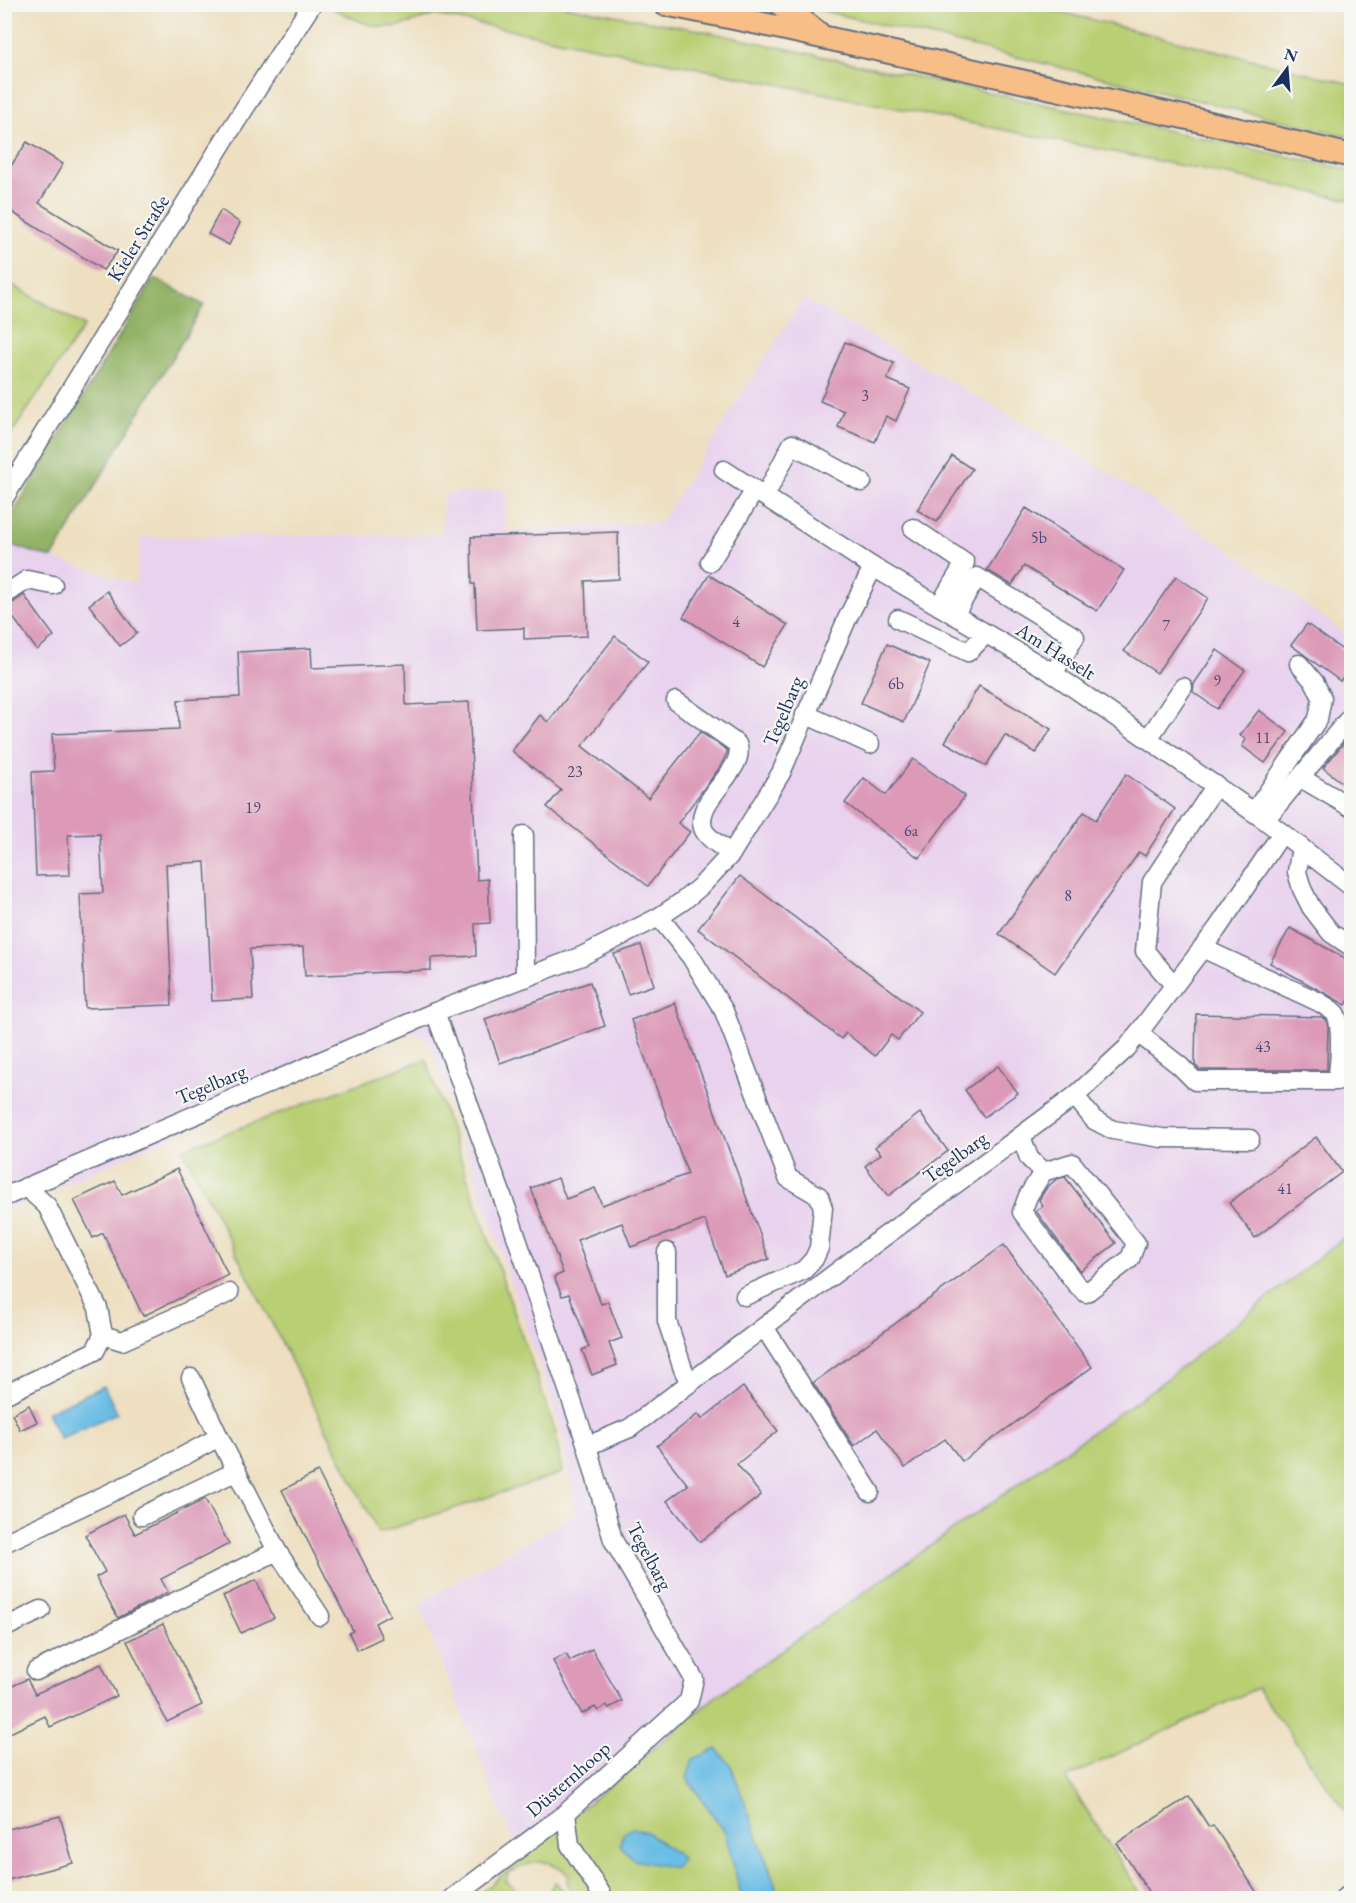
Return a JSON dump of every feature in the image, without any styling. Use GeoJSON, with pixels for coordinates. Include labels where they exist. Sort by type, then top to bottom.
{"type":"FeatureCollection","features":[{"type":"Feature","properties":{"kind":"main road"},"geometry":{"type":"LineString","coordinates":[[665,4],[743,12],[824,37],[1352,156]]}},
{"type":"Feature","properties":{"kind":"main road"},"geometry":{"type":"LineString","coordinates":[[781,4],[824,37]]}},
{"type":"Feature","properties":{"kind":"street","name":"Kieler Straße"},"geometry":{"type":"LineString","coordinates":[[4,498],[223,143],[312,4]]}},
{"type":"Feature","properties":{"kind":"street"},"geometry":{"type":"LineString","coordinates":[[710,562],[792,444],[862,482]]}},
{"type":"Feature","properties":{"kind":"street","name":"Am Hasselt"},"geometry":{"type":"LineString","coordinates":[[724,470],[873,567],[1053,674],[1260,816],[1352,887]]}},
{"type":"Feature","properties":{"kind":"street"},"geometry":{"type":"LineString","coordinates":[[913,528],[965,563],[946,610]]}},
{"type":"Feature","properties":{"kind":"street","name":"Tegelbarg"},"geometry":{"type":"LineString","coordinates":[[4,1197],[435,1012],[582,956],[659,917],[702,885],[731,854],[781,773],[873,567]]}},
{"type":"Feature","properties":{"kind":"street"},"geometry":{"type":"LineString","coordinates":[[946,610],[977,577],[1075,637],[1053,674]]}},
{"type":"Feature","properties":{"kind":"street"},"geometry":{"type":"LineString","coordinates":[[4,595],[27,580],[53,585]]}},
{"type":"Feature","properties":{"kind":"street"},"geometry":{"type":"LineString","coordinates":[[898,619],[968,652],[986,634]]}},
{"type":"Feature","properties":{"kind":"street"},"geometry":{"type":"LineString","coordinates":[[1260,816],[1318,719],[1322,698],[1315,683],[1299,664]]}},
{"type":"Feature","properties":{"kind":"street"},"geometry":{"type":"LineString","coordinates":[[1148,739],[1183,687]]}},
{"type":"Feature","properties":{"kind":"street"},"geometry":{"type":"LineString","coordinates":[[676,701],[737,744],[739,749],[737,761],[707,804],[703,820],[706,834],[731,854]]}},
{"type":"Feature","properties":{"kind":"street"},"geometry":{"type":"LineString","coordinates":[[806,714],[870,744]]}},
{"type":"Feature","properties":{"kind":"street"},"geometry":{"type":"LineString","coordinates":[[1260,816],[1301,778],[1352,715]]}},
{"type":"Feature","properties":{"kind":"street"},"geometry":{"type":"LineString","coordinates":[[1301,778],[1352,808]]}},
{"type":"Feature","properties":{"kind":"street"},"geometry":{"type":"LineString","coordinates":[[1174,985],[1145,951],[1152,882],[1216,785]]}},
{"type":"Feature","properties":{"kind":"street","name":"Tegelbarg"},"geometry":{"type":"LineString","coordinates":[[587,1446],[630,1428],[1075,1096],[1127,1048],[1202,948],[1282,833]]}},
{"type":"Feature","properties":{"kind":"street"},"geometry":{"type":"LineString","coordinates":[[524,835],[525,978]]}},
{"type":"Feature","properties":{"kind":"street"},"geometry":{"type":"LineString","coordinates":[[1301,847],[1297,872],[1311,907],[1331,933],[1352,947]]}},
{"type":"Feature","properties":{"kind":"street"},"geometry":{"type":"LineString","coordinates":[[659,917],[691,957],[724,1011],[788,1178],[813,1191],[822,1203],[819,1248],[810,1266],[745,1296]]}},
{"type":"Feature","properties":{"kind":"street"},"geometry":{"type":"LineString","coordinates":[[1138,1033],[1180,1066],[1195,1081],[1336,1081],[1339,1023],[1334,1012],[1318,1002],[1202,948]]}},
{"type":"Feature","properties":{"kind":"street","name":"Tegelbarg"},"geometry":{"type":"LineString","coordinates":[[435,1012],[509,1215],[587,1446],[613,1540],[694,1679]]}},
{"type":"Feature","properties":{"kind":"street"},"geometry":{"type":"LineString","coordinates":[[1075,1096],[1094,1120],[1113,1130],[1161,1138],[1250,1139]]}},
{"type":"Feature","properties":{"kind":"street"},"geometry":{"type":"LineString","coordinates":[[1021,1136],[1029,1158],[1043,1172]]}},
{"type":"Feature","properties":{"kind":"street"},"geometry":{"type":"LineString","coordinates":[[1072,1163],[1136,1243],[1130,1259],[1086,1293],[1076,1284],[1022,1212],[1028,1196],[1043,1172],[1072,1163]]}},
{"type":"Feature","properties":{"kind":"street"},"geometry":{"type":"LineString","coordinates":[[4,1395],[95,1351],[103,1335],[98,1308],[47,1206],[26,1187]]}},
{"type":"Feature","properties":{"kind":"street"},"geometry":{"type":"LineString","coordinates":[[666,1252],[667,1321],[682,1369],[690,1383]]}},
{"type":"Feature","properties":{"kind":"street"},"geometry":{"type":"LineString","coordinates":[[103,1335],[122,1341],[229,1293]]}},
{"type":"Feature","properties":{"kind":"street"},"geometry":{"type":"LineString","coordinates":[[764,1327],[870,1492]]}},
{"type":"Feature","properties":{"kind":"street"},"geometry":{"type":"LineString","coordinates":[[191,1377],[277,1551],[320,1616]]}},
{"type":"Feature","properties":{"kind":"street"},"geometry":{"type":"LineString","coordinates":[[4,1543],[148,1475],[219,1437]]}},
{"type":"Feature","properties":{"kind":"street"},"geometry":{"type":"LineString","coordinates":[[142,1516],[237,1471]]}},
{"type":"Feature","properties":{"kind":"street"},"geometry":{"type":"LineString","coordinates":[[36,1671],[277,1551]]}},
{"type":"Feature","properties":{"kind":"street"},"geometry":{"type":"LineString","coordinates":[[4,1628],[41,1610]]}},
{"type":"Feature","properties":{"kind":"street","name":"Düsternhoop"},"geometry":{"type":"LineString","coordinates":[[463,1896],[566,1813],[689,1701],[694,1679]]}},
{"type":"Feature","properties":{"kind":"street"},"geometry":{"type":"LineString","coordinates":[[566,1813],[570,1845],[604,1899]]}},
{"type":"Feature","properties":{"kind":"street"},"geometry":{"type":"LineString","coordinates":[[1344,1899],[1352,1894]]}},
{"type":"Feature","properties":{"kind":"shaded area"},"geometry":{"type":"Polygon","coordinates":[[[803,298],[1091,462],[1245,560],[1351,638],[1351,1232],[1159,1385],[714,1698],[522,1859],[502,1815],[419,1604],[576,1514],[562,1432],[429,1041],[419,1034],[404,1031],[5,1212],[4,543],[136,584],[141,537],[442,535],[443,494],[506,489],[506,531],[661,522],[803,298]]]}},
{"type":"Feature","properties":{"kind":"green space"},"geometry":{"type":"Polygon","coordinates":[[[326,5],[558,5],[699,30],[1351,170],[1351,200],[435,15],[396,26],[376,26],[354,19],[326,5]]]}},
{"type":"Feature","properties":{"kind":"green space"},"geometry":{"type":"Polygon","coordinates":[[[806,5],[1032,5],[1351,84],[1351,137],[820,10],[806,5]]]}},
{"type":"Feature","properties":{"kind":"green space"},"geometry":{"type":"Polygon","coordinates":[[[154,278],[204,305],[52,558],[5,543],[5,527],[154,278]]]}},
{"type":"Feature","properties":{"kind":"green space"},"geometry":{"type":"Polygon","coordinates":[[[5,281],[84,326],[5,443],[5,281]]]}},
{"type":"Feature","properties":{"kind":"green space"},"geometry":{"type":"Polygon","coordinates":[[[426,1059],[555,1430],[562,1473],[379,1533],[183,1149],[426,1059]]]}},
{"type":"Feature","properties":{"kind":"green space"},"geometry":{"type":"Polygon","coordinates":[[[1351,1232],[1351,1819],[1257,1688],[1066,1778],[1141,1894],[1136,1898],[780,1898],[731,1766],[687,1778],[725,1832],[742,1898],[576,1898],[567,1883],[569,1876],[555,1865],[533,1863],[509,1873],[506,1881],[522,1896],[545,1898],[475,1898],[714,1698],[1159,1385],[1351,1232]]]}},
{"type":"Feature","properties":{"kind":"green space"},"geometry":{"type":"Polygon","coordinates":[[[555,1882],[563,1890],[565,1898],[545,1898],[555,1882]]]}},
{"type":"Feature","properties":{"kind":"water"},"geometry":{"type":"Polygon","coordinates":[[[104,1386],[117,1413],[60,1439],[47,1412],[104,1386]]]}},
{"type":"Feature","properties":{"kind":"water"},"geometry":{"type":"Polygon","coordinates":[[[717,1749],[731,1766],[780,1898],[742,1898],[725,1832],[687,1778],[693,1759],[717,1749]]]}},
{"type":"Feature","properties":{"kind":"water"},"geometry":{"type":"Polygon","coordinates":[[[632,1828],[647,1832],[682,1858],[676,1868],[634,1860],[620,1845],[623,1834],[632,1828]]]}},
{"type":"Feature","properties":{"kind":"building"},"geometry":{"type":"Polygon","coordinates":[[[27,142],[63,164],[39,203],[118,251],[103,270],[4,207],[4,176],[27,142]]]}},
{"type":"Feature","properties":{"kind":"building"},"geometry":{"type":"Polygon","coordinates":[[[221,210],[240,223],[229,245],[208,234],[221,210]]]}},
{"type":"Feature","properties":{"kind":"building"},"geometry":{"type":"Polygon","coordinates":[[[845,342],[894,363],[887,379],[910,389],[896,421],[886,416],[875,442],[838,427],[844,411],[820,401],[845,342]]]}},
{"type":"Feature","properties":{"kind":"building"},"geometry":{"type":"Polygon","coordinates":[[[952,456],[972,469],[937,522],[917,510],[952,456]]]}},
{"type":"Feature","properties":{"kind":"building"},"geometry":{"type":"Polygon","coordinates":[[[1026,508],[1124,570],[1097,611],[1024,566],[1012,585],[987,570],[1026,508]]]}},
{"type":"Feature","properties":{"kind":"building"},"geometry":{"type":"Polygon","coordinates":[[[618,532],[619,579],[585,581],[587,636],[524,639],[524,628],[477,630],[475,584],[472,584],[471,537],[618,532]]]}},
{"type":"Feature","properties":{"kind":"building"},"geometry":{"type":"Polygon","coordinates":[[[709,575],[788,625],[762,667],[683,617],[709,575]]]}},
{"type":"Feature","properties":{"kind":"building"},"geometry":{"type":"Polygon","coordinates":[[[1176,576],[1208,598],[1157,673],[1124,651],[1176,576]]]}},
{"type":"Feature","properties":{"kind":"building"},"geometry":{"type":"Polygon","coordinates":[[[107,591],[137,633],[120,646],[89,605],[107,591]]]}},
{"type":"Feature","properties":{"kind":"building"},"geometry":{"type":"Polygon","coordinates":[[[24,595],[54,636],[37,650],[6,608],[24,595]]]}},
{"type":"Feature","properties":{"kind":"building"},"geometry":{"type":"Polygon","coordinates":[[[1307,624],[1352,657],[1352,666],[1340,681],[1291,645],[1307,624]]]}},
{"type":"Feature","properties":{"kind":"building"},"geometry":{"type":"Polygon","coordinates":[[[615,636],[648,662],[582,746],[648,798],[700,732],[727,750],[720,767],[678,823],[690,832],[648,886],[547,807],[561,790],[512,751],[540,715],[548,722],[615,636]]]}},
{"type":"Feature","properties":{"kind":"building"},"geometry":{"type":"Polygon","coordinates":[[[887,644],[930,663],[904,722],[861,703],[887,644]]]}},
{"type":"Feature","properties":{"kind":"building"},"geometry":{"type":"Polygon","coordinates":[[[311,648],[312,668],[405,664],[406,705],[469,702],[477,880],[488,879],[490,923],[475,924],[476,956],[431,958],[431,970],[305,976],[303,947],[250,949],[253,999],[212,1001],[205,862],[166,864],[172,1005],[85,1008],[80,894],[103,893],[100,834],[68,835],[70,875],[36,876],[32,772],[54,771],[52,734],[179,729],[178,700],[240,697],[238,652],[311,648]]]}},
{"type":"Feature","properties":{"kind":"building"},"geometry":{"type":"Polygon","coordinates":[[[1217,650],[1245,670],[1217,709],[1193,692],[1194,684],[1217,650]]]}},
{"type":"Feature","properties":{"kind":"building"},"geometry":{"type":"Polygon","coordinates":[[[979,686],[1051,729],[1036,753],[1005,735],[986,766],[945,742],[979,686]]]}},
{"type":"Feature","properties":{"kind":"building"},"geometry":{"type":"Polygon","coordinates":[[[1259,710],[1288,732],[1265,763],[1242,746],[1246,740],[1240,735],[1259,710]]]}},
{"type":"Feature","properties":{"kind":"building"},"geometry":{"type":"Polygon","coordinates":[[[1352,733],[1352,790],[1323,768],[1352,733]]]}},
{"type":"Feature","properties":{"kind":"building"},"geometry":{"type":"Polygon","coordinates":[[[913,759],[965,796],[919,858],[845,803],[864,778],[886,795],[913,759]]]}},
{"type":"Feature","properties":{"kind":"building"},"geometry":{"type":"Polygon","coordinates":[[[1126,774],[1175,809],[1145,856],[1139,852],[1055,973],[999,934],[1084,812],[1096,820],[1126,774]]]}},
{"type":"Feature","properties":{"kind":"building"},"geometry":{"type":"Polygon","coordinates":[[[740,876],[920,1012],[898,1040],[891,1035],[875,1056],[846,1033],[841,1039],[698,929],[740,876]]]}},
{"type":"Feature","properties":{"kind":"building"},"geometry":{"type":"Polygon","coordinates":[[[1290,928],[1352,962],[1352,995],[1346,1005],[1270,963],[1290,928]]]}},
{"type":"Feature","properties":{"kind":"building"},"geometry":{"type":"Polygon","coordinates":[[[641,945],[654,985],[628,994],[614,954],[641,945]]]}},
{"type":"Feature","properties":{"kind":"building"},"geometry":{"type":"Polygon","coordinates":[[[590,982],[605,1026],[500,1063],[485,1019],[590,982]]]}},
{"type":"Feature","properties":{"kind":"building"},"geometry":{"type":"Polygon","coordinates":[[[675,1003],[769,1259],[725,1275],[705,1220],[631,1247],[622,1223],[577,1240],[601,1304],[608,1302],[622,1338],[609,1343],[617,1365],[592,1375],[582,1350],[589,1347],[569,1294],[562,1296],[554,1277],[563,1273],[531,1188],[558,1178],[566,1199],[595,1188],[602,1205],[688,1174],[631,1020],[675,1003]]]}},
{"type":"Feature","properties":{"kind":"building"},"geometry":{"type":"Polygon","coordinates":[[[1196,1014],[1321,1017],[1326,1020],[1328,1028],[1327,1070],[1200,1070],[1195,1065],[1196,1014]]]}},
{"type":"Feature","properties":{"kind":"building"},"geometry":{"type":"Polygon","coordinates":[[[998,1066],[1018,1093],[984,1117],[965,1090],[998,1066]]]}},
{"type":"Feature","properties":{"kind":"building"},"geometry":{"type":"Polygon","coordinates":[[[920,1113],[948,1151],[888,1196],[865,1166],[881,1154],[875,1147],[920,1113]]]}},
{"type":"Feature","properties":{"kind":"building"},"geometry":{"type":"Polygon","coordinates":[[[1316,1137],[1342,1172],[1255,1238],[1229,1203],[1316,1137]]]}},
{"type":"Feature","properties":{"kind":"building"},"geometry":{"type":"Polygon","coordinates":[[[177,1169],[228,1275],[143,1316],[103,1233],[93,1238],[74,1200],[115,1181],[122,1195],[177,1169]]]}},
{"type":"Feature","properties":{"kind":"building"},"geometry":{"type":"Polygon","coordinates":[[[1065,1177],[1116,1243],[1080,1271],[1036,1211],[1043,1206],[1039,1200],[1047,1187],[1057,1179],[1065,1177]]]}},
{"type":"Feature","properties":{"kind":"building"},"geometry":{"type":"Polygon","coordinates":[[[1004,1245],[1092,1367],[962,1461],[945,1439],[905,1468],[877,1429],[854,1446],[813,1383],[1004,1245]]]}},
{"type":"Feature","properties":{"kind":"building"},"geometry":{"type":"Polygon","coordinates":[[[743,1387],[778,1431],[737,1464],[761,1495],[700,1542],[667,1501],[688,1485],[657,1446],[698,1414],[702,1419],[743,1387]]]}},
{"type":"Feature","properties":{"kind":"building"},"geometry":{"type":"Polygon","coordinates":[[[29,1405],[37,1422],[20,1430],[12,1414],[29,1405]]]}},
{"type":"Feature","properties":{"kind":"building"},"geometry":{"type":"Polygon","coordinates":[[[318,1472],[390,1615],[375,1623],[382,1638],[357,1650],[349,1633],[353,1631],[282,1490],[318,1472]]]}},
{"type":"Feature","properties":{"kind":"building"},"geometry":{"type":"Polygon","coordinates":[[[205,1499],[229,1544],[161,1579],[168,1592],[118,1618],[96,1577],[105,1572],[85,1535],[124,1514],[135,1534],[205,1499]]]}},
{"type":"Feature","properties":{"kind":"building"},"geometry":{"type":"Polygon","coordinates":[[[256,1580],[274,1618],[241,1633],[223,1596],[256,1580]]]}},
{"type":"Feature","properties":{"kind":"building"},"geometry":{"type":"Polygon","coordinates":[[[163,1624],[202,1705],[167,1722],[127,1641],[163,1624]]]}},
{"type":"Feature","properties":{"kind":"building"},"geometry":{"type":"Polygon","coordinates":[[[592,1649],[622,1701],[609,1708],[606,1705],[598,1711],[595,1707],[582,1714],[553,1661],[566,1654],[570,1661],[592,1649]]]}},
{"type":"Feature","properties":{"kind":"building"},"geometry":{"type":"Polygon","coordinates":[[[101,1664],[117,1696],[50,1727],[45,1716],[4,1736],[4,1690],[27,1679],[35,1694],[101,1664]]]}},
{"type":"Feature","properties":{"kind":"building"},"geometry":{"type":"Polygon","coordinates":[[[1189,1796],[1209,1827],[1213,1825],[1261,1899],[1153,1899],[1117,1843],[1189,1796]]]}},
{"type":"Feature","properties":{"kind":"building"},"geometry":{"type":"Polygon","coordinates":[[[60,1816],[73,1863],[4,1881],[4,1830],[60,1816]]]}}]}
